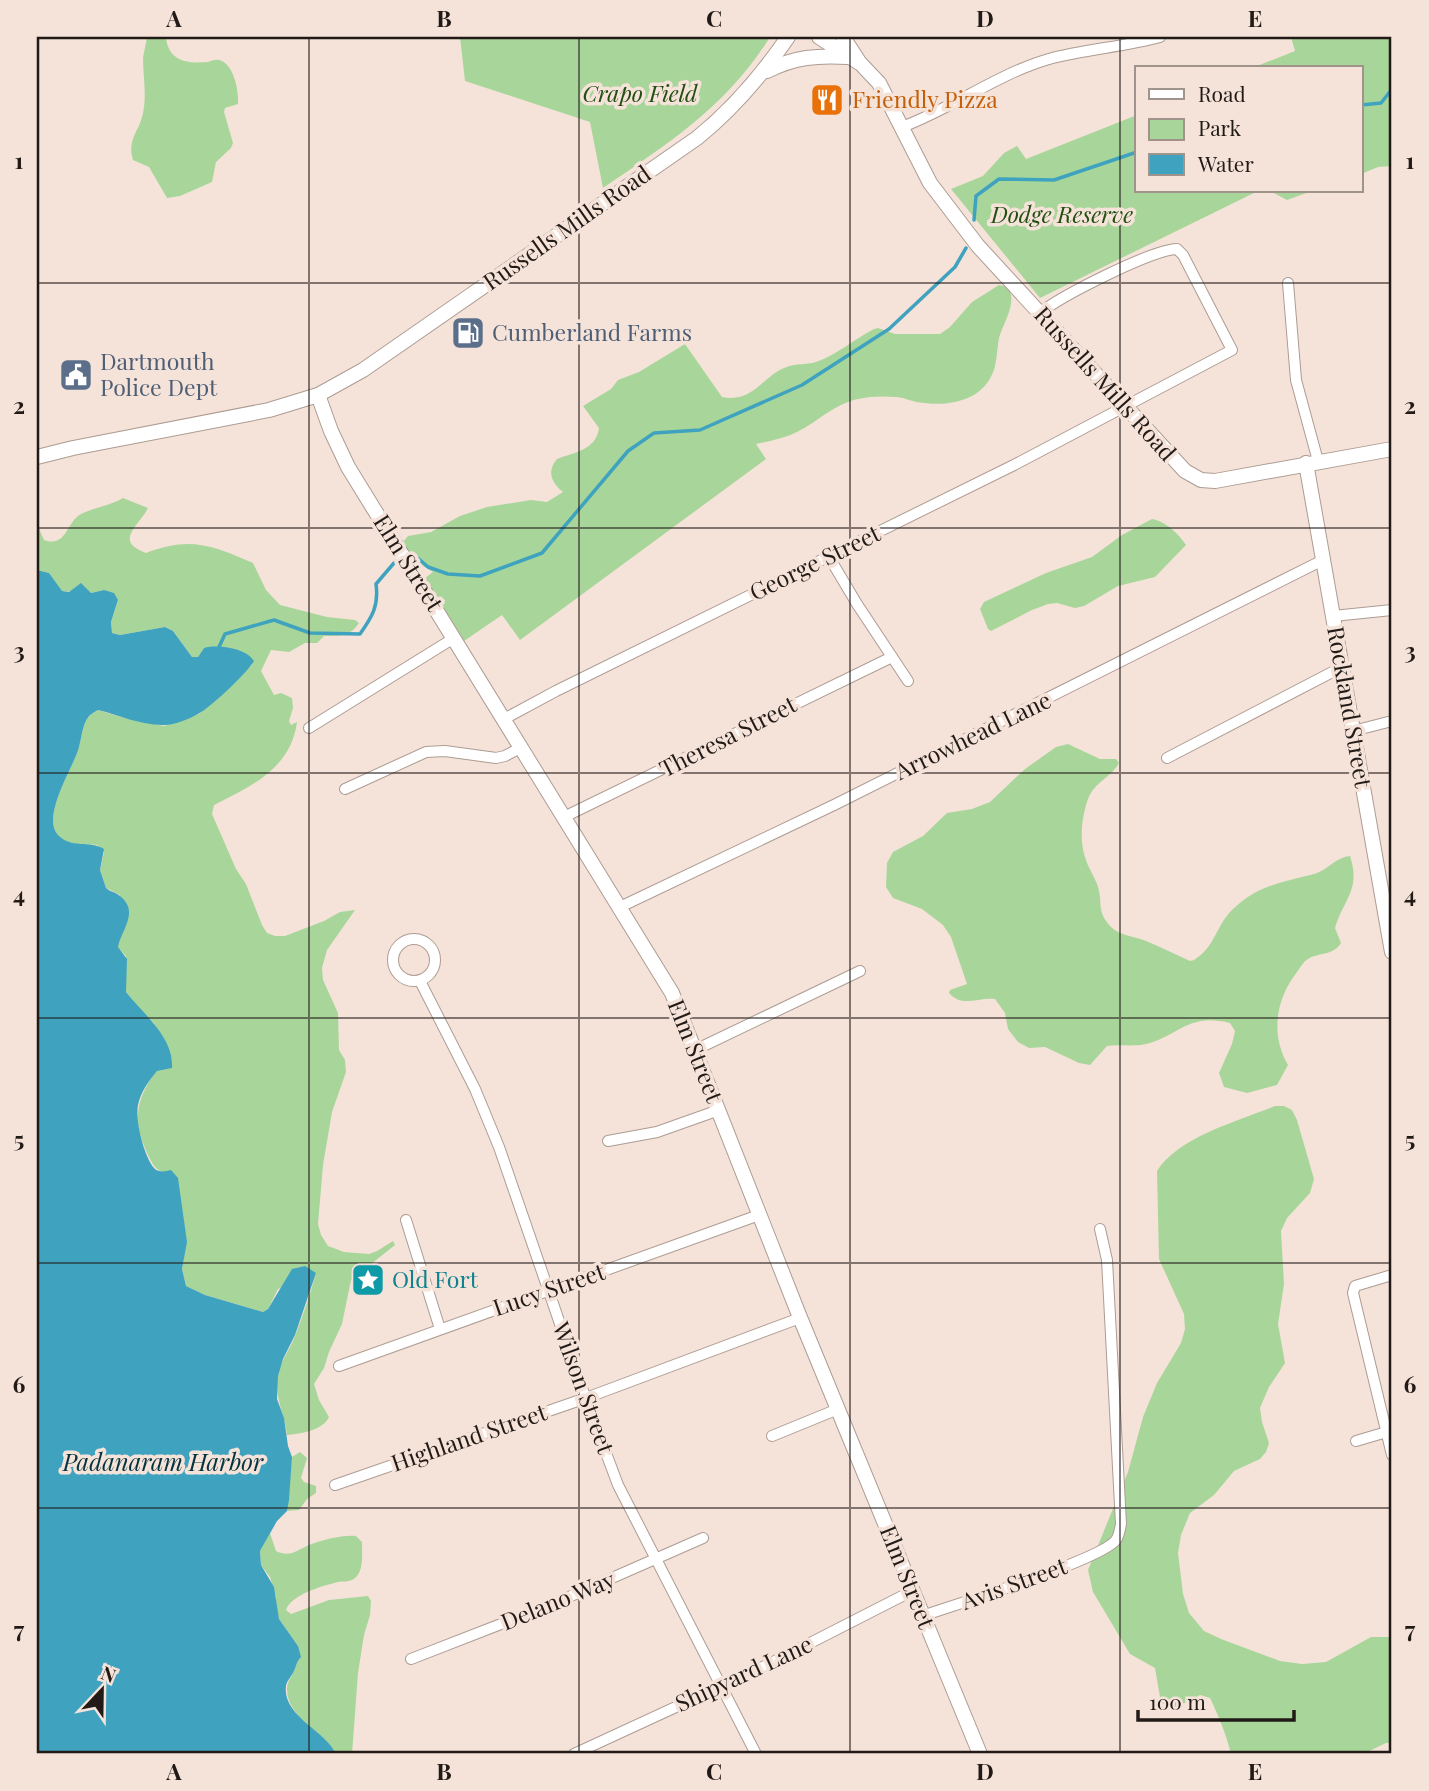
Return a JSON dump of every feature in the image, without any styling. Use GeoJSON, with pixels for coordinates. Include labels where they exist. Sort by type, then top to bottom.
{"type":"FeatureCollection","features":[{"type":"Feature","properties":{"kind":"street","name":"Russells Mills Road"},"geometry":{"type":"LineString","coordinates":[[37,457],[85,445],[269,410],[318,395],[363,370],[683,148],[726,113],[762,74],[788,37]]}},
{"type":"Feature","properties":{"kind":"street","name":"Russells Mills Road"},"geometry":{"type":"LineString","coordinates":[[819,37],[855,60],[879,83],[923,171],[942,202],[978,246],[1180,466],[1201,480],[1215,481],[1392,449]]}},
{"type":"Feature","properties":{"kind":"street"},"geometry":{"type":"LineString","coordinates":[[843,37],[855,60]]}},
{"type":"Feature","properties":{"kind":"street"},"geometry":{"type":"LineString","coordinates":[[902,127],[932,116],[1004,77],[1048,59],[1099,43],[1160,37]]}},
{"type":"Feature","properties":{"kind":"street"},"geometry":{"type":"LineString","coordinates":[[762,74],[782,63],[802,57],[855,60]]}},
{"type":"Feature","properties":{"kind":"street","name":"George Street"},"geometry":{"type":"LineString","coordinates":[[504,719],[1014,465],[1232,350],[1183,255],[1177,249],[1166,249],[1148,256],[1056,301],[1040,313]]}},
{"type":"Feature","properties":{"kind":"street"},"geometry":{"type":"LineString","coordinates":[[1288,283],[1296,380],[1312,462]]}},
{"type":"Feature","properties":{"kind":"street","name":"Elm Street"},"geometry":{"type":"LineString","coordinates":[[318,395],[348,467],[672,993],[800,1318],[980,1754]]}},
{"type":"Feature","properties":{"kind":"street","name":"Rockland Street"},"geometry":{"type":"LineString","coordinates":[[1312,462],[1323,560],[1392,952]]}},
{"type":"Feature","properties":{"kind":"street"},"geometry":{"type":"LineString","coordinates":[[829,557],[908,681]]}},
{"type":"Feature","properties":{"kind":"street","name":"Arrowhead Lane"},"geometry":{"type":"LineString","coordinates":[[620,907],[834,805],[1323,560]]}},
{"type":"Feature","properties":{"kind":"street"},"geometry":{"type":"LineString","coordinates":[[1333,616],[1392,610]]}},
{"type":"Feature","properties":{"kind":"street"},"geometry":{"type":"LineString","coordinates":[[309,728],[454,638]]}},
{"type":"Feature","properties":{"kind":"street","name":"Theresa Street"},"geometry":{"type":"LineString","coordinates":[[564,817],[892,657]]}},
{"type":"Feature","properties":{"kind":"street"},"geometry":{"type":"LineString","coordinates":[[1167,758],[1342,667]]}},
{"type":"Feature","properties":{"kind":"street"},"geometry":{"type":"LineString","coordinates":[[1353,731],[1392,721]]}},
{"type":"Feature","properties":{"kind":"street"},"geometry":{"type":"LineString","coordinates":[[345,789],[426,752],[445,751],[496,758],[505,757],[522,747]]}},
{"type":"Feature","properties":{"kind":"street"},"geometry":{"type":"LineString","coordinates":[[417,939],[429,946],[435,959],[431,972],[419,981],[406,980],[396,972],[393,965],[394,952],[398,947],[417,939]]}},
{"type":"Feature","properties":{"kind":"street"},"geometry":{"type":"LineString","coordinates":[[695,1051],[860,971]]}},
{"type":"Feature","properties":{"kind":"street","name":"Wilson Street"},"geometry":{"type":"LineString","coordinates":[[419,981],[475,1089],[499,1147],[618,1485],[756,1754]]}},
{"type":"Feature","properties":{"kind":"street"},"geometry":{"type":"LineString","coordinates":[[608,1141],[657,1132],[719,1110]]}},
{"type":"Feature","properties":{"kind":"street","name":"Lucy Street"},"geometry":{"type":"LineString","coordinates":[[339,1366],[759,1215]]}},
{"type":"Feature","properties":{"kind":"street"},"geometry":{"type":"LineString","coordinates":[[406,1220],[440,1329]]}},
{"type":"Feature","properties":{"kind":"street","name":"Avis Street"},"geometry":{"type":"LineString","coordinates":[[922,1616],[1072,1563],[1105,1549],[1116,1539],[1121,1524],[1107,1260],[1100,1229]]}},
{"type":"Feature","properties":{"kind":"street"},"geometry":{"type":"LineString","coordinates":[[1392,1275],[1355,1286],[1353,1293],[1389,1432],[1392,1455]]}},
{"type":"Feature","properties":{"kind":"street","name":"Highland Street"},"geometry":{"type":"LineString","coordinates":[[335,1485],[586,1398],[800,1318]]}},
{"type":"Feature","properties":{"kind":"street"},"geometry":{"type":"LineString","coordinates":[[772,1436],[838,1409]]}},
{"type":"Feature","properties":{"kind":"street"},"geometry":{"type":"LineString","coordinates":[[1356,1441],[1389,1432]]}},
{"type":"Feature","properties":{"kind":"street","name":"Delano Way"},"geometry":{"type":"LineString","coordinates":[[411,1659],[555,1603],[703,1538]]}},
{"type":"Feature","properties":{"kind":"street","name":"Shipyard Lane"},"geometry":{"type":"LineString","coordinates":[[580,1753],[804,1647],[912,1591]]}},
{"type":"Feature","properties":{"kind":"green space"},"geometry":{"type":"Polygon","coordinates":[[[147,37],[166,37],[170,51],[186,61],[224,62],[232,72],[238,92],[238,104],[225,108],[224,112],[233,143],[231,148],[216,162],[212,182],[180,196],[167,198],[149,167],[133,160],[132,141],[144,106],[143,58],[147,37]]]}},
{"type":"Feature","properties":{"kind":"green space","name":"Crapo Field"},"geometry":{"type":"Polygon","coordinates":[[[460,37],[770,37],[735,83],[695,122],[603,188],[590,122],[465,81],[460,37]]]}},
{"type":"Feature","properties":{"kind":"green space"},"geometry":{"type":"Polygon","coordinates":[[[1291,37],[1392,37],[1392,166],[1378,167],[1362,174],[1362,66],[1257,66],[1295,51],[1291,37]]]}},
{"type":"Feature","properties":{"kind":"green space","name":"Dodge Reserve"},"geometry":{"type":"Polygon","coordinates":[[[1135,116],[1135,192],[1256,192],[1040,298],[951,189],[983,176],[1004,153],[1017,146],[1026,159],[1135,116]]]}},
{"type":"Feature","properties":{"kind":"green space"},"geometry":{"type":"Polygon","coordinates":[[[1272,192],[1309,192],[1287,200],[1272,192]]]}},
{"type":"Feature","properties":{"kind":"green space"},"geometry":{"type":"Polygon","coordinates":[[[999,285],[1008,287],[1011,306],[999,338],[994,370],[981,390],[962,400],[940,404],[891,397],[849,401],[805,428],[756,444],[766,459],[520,640],[502,615],[464,641],[425,578],[433,572],[405,555],[403,542],[408,536],[431,532],[460,516],[487,507],[531,500],[547,502],[563,492],[552,477],[554,464],[557,459],[589,446],[599,428],[583,406],[611,389],[618,380],[639,372],[685,344],[722,397],[733,398],[749,393],[784,368],[824,359],[874,329],[895,334],[940,334],[950,327],[972,302],[999,285]]]}},
{"type":"Feature","properties":{"kind":"green space"},"geometry":{"type":"Polygon","coordinates":[[[123,498],[148,508],[131,533],[131,543],[136,548],[146,553],[188,544],[225,551],[253,563],[266,590],[280,605],[359,623],[348,633],[324,636],[317,643],[305,643],[289,652],[271,650],[261,671],[274,695],[281,693],[292,698],[293,708],[289,721],[291,725],[297,722],[293,738],[287,752],[267,774],[214,805],[212,814],[267,933],[285,936],[340,912],[355,910],[327,950],[322,968],[323,980],[338,1013],[339,1050],[345,1060],[346,1072],[332,1112],[323,1165],[318,1224],[328,1246],[344,1252],[369,1254],[393,1241],[395,1245],[351,1280],[342,1324],[324,1368],[314,1384],[329,1417],[317,1428],[299,1434],[287,1435],[277,1384],[281,1365],[298,1328],[316,1273],[278,1289],[268,1309],[263,1312],[205,1295],[186,1286],[182,1269],[184,1257],[162,1172],[155,1167],[148,1155],[138,1121],[140,1101],[150,1081],[157,1070],[171,1068],[154,1023],[126,992],[126,956],[118,948],[120,895],[106,888],[100,870],[104,852],[97,845],[65,841],[57,834],[54,826],[56,805],[89,716],[98,710],[164,726],[199,714],[252,665],[240,651],[219,647],[204,648],[198,657],[192,657],[173,631],[165,627],[120,635],[112,633],[111,622],[118,601],[104,590],[91,593],[61,591],[49,573],[37,570],[37,524],[44,540],[52,542],[62,537],[81,514],[123,498]]]}},
{"type":"Feature","properties":{"kind":"green space"},"geometry":{"type":"Polygon","coordinates":[[[1152,519],[1162,522],[1186,545],[1155,577],[1118,586],[1084,606],[1075,608],[1057,603],[1048,604],[991,631],[988,629],[980,609],[984,602],[1046,573],[1092,557],[1122,535],[1152,519]]]}},
{"type":"Feature","properties":{"kind":"green space"},"geometry":{"type":"Polygon","coordinates":[[[1068,744],[1100,759],[1116,759],[1119,763],[1091,793],[1082,828],[1083,850],[1098,887],[1103,916],[1111,927],[1119,932],[1190,961],[1207,948],[1227,915],[1243,900],[1273,885],[1317,873],[1341,858],[1350,856],[1354,877],[1350,894],[1335,928],[1341,943],[1330,952],[1305,961],[1290,982],[1280,1005],[1277,1029],[1282,1053],[1288,1065],[1277,1085],[1247,1093],[1224,1087],[1219,1073],[1235,1031],[1230,1023],[1204,1021],[1185,1026],[1146,1044],[1107,1046],[1090,1065],[1079,1063],[1045,1047],[1029,1048],[1018,1042],[1008,1029],[1005,1013],[995,999],[965,1001],[949,993],[950,990],[967,984],[951,937],[943,925],[922,909],[893,898],[886,887],[887,863],[893,852],[923,836],[947,813],[972,809],[990,802],[1025,769],[1056,747],[1068,744]]]}},
{"type":"Feature","properties":{"kind":"green space"},"geometry":{"type":"Polygon","coordinates":[[[1275,1106],[1292,1110],[1314,1179],[1310,1193],[1287,1218],[1281,1231],[1284,1284],[1278,1324],[1285,1363],[1269,1387],[1260,1408],[1269,1443],[1266,1452],[1260,1459],[1234,1471],[1214,1495],[1190,1513],[1181,1535],[1178,1553],[1183,1594],[1189,1613],[1204,1631],[1280,1661],[1302,1664],[1326,1662],[1371,1637],[1392,1637],[1392,1743],[1386,1743],[1363,1754],[1231,1754],[1210,1698],[1200,1695],[1175,1708],[1161,1703],[1155,1668],[1130,1654],[1093,1592],[1088,1570],[1128,1472],[1143,1417],[1157,1383],[1181,1343],[1185,1329],[1184,1314],[1159,1259],[1157,1171],[1167,1159],[1194,1139],[1275,1106]]]}},
{"type":"Feature","properties":{"kind":"green space"},"geometry":{"type":"Polygon","coordinates":[[[300,1452],[307,1458],[301,1478],[304,1482],[316,1486],[316,1493],[307,1499],[299,1510],[287,1511],[292,1457],[300,1452]]]}},
{"type":"Feature","properties":{"kind":"green space"},"geometry":{"type":"Polygon","coordinates":[[[270,1533],[276,1551],[285,1554],[338,1537],[356,1536],[362,1542],[362,1565],[354,1579],[308,1592],[294,1599],[286,1610],[291,1614],[329,1600],[368,1596],[371,1601],[358,1673],[352,1754],[336,1754],[324,1738],[293,1709],[289,1699],[287,1686],[297,1664],[298,1646],[279,1619],[270,1577],[261,1565],[260,1551],[270,1533]]]}},
{"type":"Feature","properties":{"kind":"water","name":"Padanaram Harbor"},"geometry":{"type":"Polygon","coordinates":[[[37,570],[49,573],[62,591],[69,592],[81,583],[91,593],[104,590],[114,593],[118,600],[111,622],[112,633],[120,635],[165,627],[173,631],[192,657],[198,657],[204,648],[224,647],[245,653],[254,661],[211,705],[181,722],[154,725],[98,710],[90,715],[84,724],[77,753],[59,795],[53,818],[54,827],[63,839],[104,849],[100,870],[106,888],[120,896],[129,908],[128,921],[118,947],[127,959],[126,992],[163,1036],[168,1046],[172,1068],[157,1071],[148,1082],[138,1105],[138,1120],[141,1138],[151,1164],[159,1171],[171,1170],[178,1178],[187,1242],[182,1269],[186,1286],[205,1295],[263,1312],[268,1309],[292,1269],[305,1266],[316,1273],[278,1376],[277,1399],[292,1457],[287,1511],[277,1521],[260,1551],[261,1565],[274,1587],[279,1619],[298,1646],[301,1657],[286,1686],[287,1697],[297,1715],[331,1746],[336,1754],[37,1754],[37,570]]]}},
{"type":"Feature","properties":{"kind":"waterway"},"geometry":{"type":"LineString","coordinates":[[1362,105],[1381,103],[1392,89]]}},
{"type":"Feature","properties":{"kind":"waterway"},"geometry":{"type":"LineString","coordinates":[[974,220],[976,196],[999,179],[1054,180],[1135,153]]}},
{"type":"Feature","properties":{"kind":"waterway"},"geometry":{"type":"LineString","coordinates":[[413,554],[428,567],[448,574],[480,576],[542,553],[628,451],[654,433],[700,430],[802,385],[889,329],[955,267],[966,248]]}},
{"type":"Feature","properties":{"kind":"waterway"},"geometry":{"type":"LineString","coordinates":[[219,647],[225,634],[274,620],[310,633],[360,634],[374,611],[376,584],[394,563]]}},
{"type":"Feature","properties":{"kind":"place","name":"Friendly Pizza"},"geometry":{"type":"Point","coordinates":[827,100]}},
{"type":"Feature","properties":{"kind":"place","name":"Cumberland Farms"},"geometry":{"type":"Point","coordinates":[468,333]}},
{"type":"Feature","properties":{"kind":"place","name":"Dartmouth Police Dept"},"geometry":{"type":"Point","coordinates":[76,375]}},
{"type":"Feature","properties":{"kind":"place","name":"Old Fort"},"geometry":{"type":"Point","coordinates":[368,1280]}}]}
